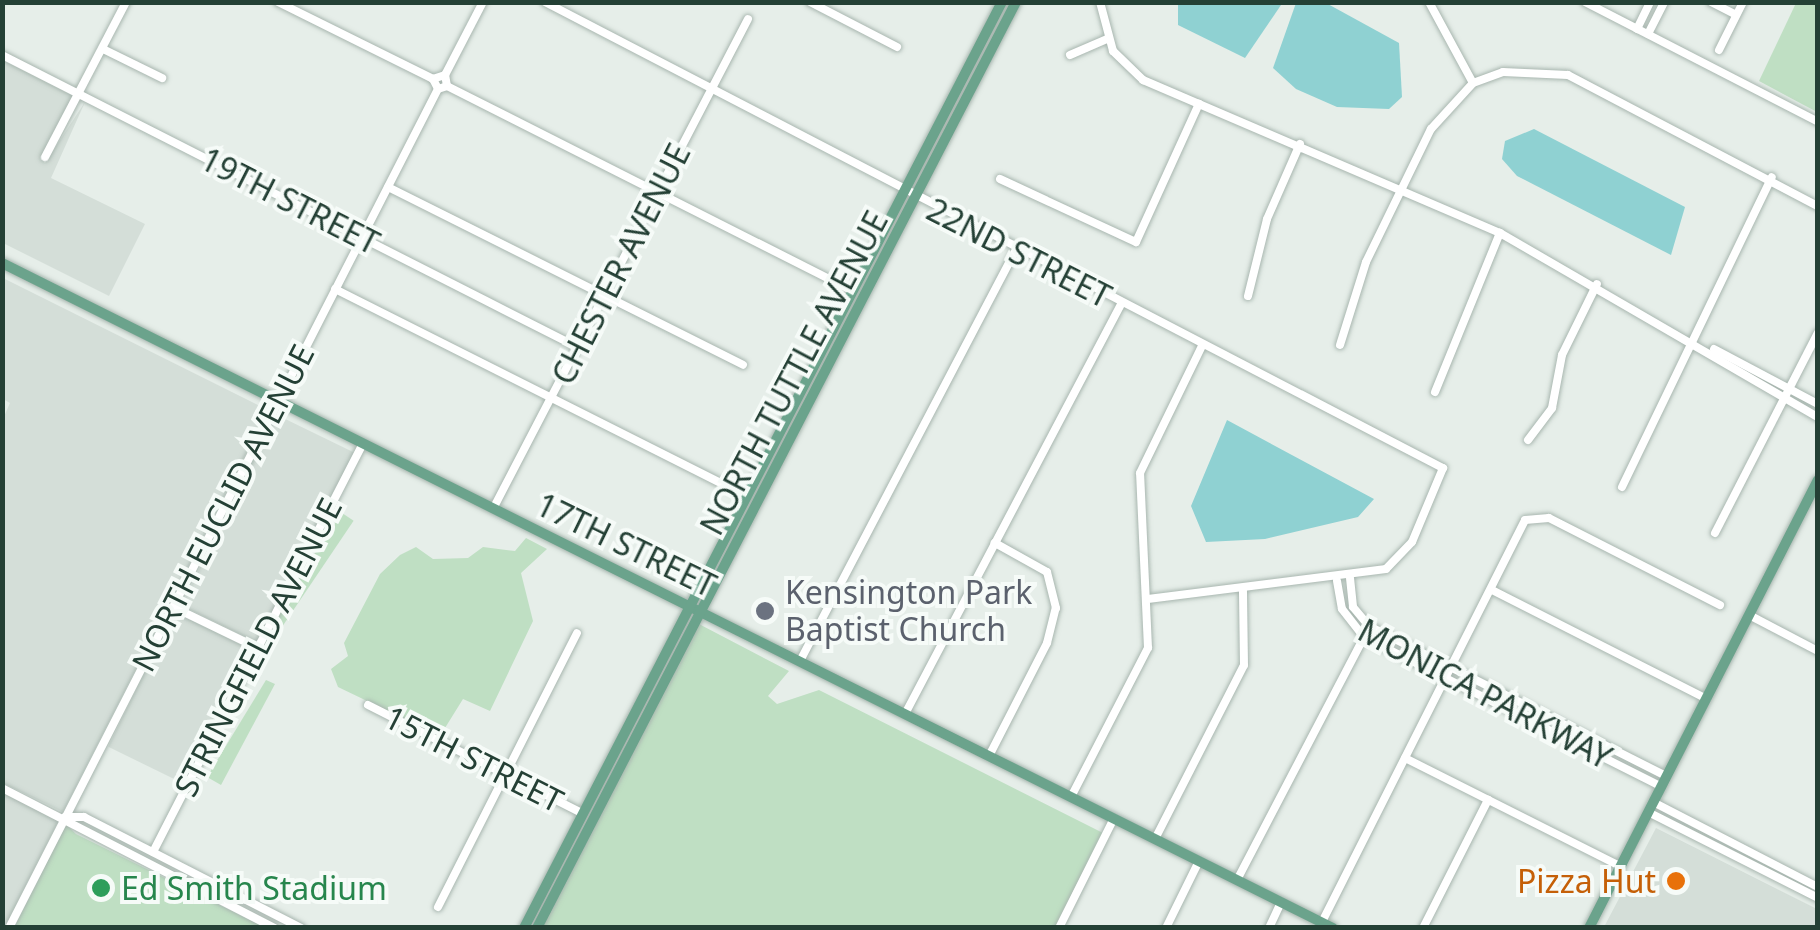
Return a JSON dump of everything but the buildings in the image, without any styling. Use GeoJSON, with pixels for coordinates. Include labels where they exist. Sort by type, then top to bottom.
{"type":"FeatureCollection","features":[{"type":"Feature","properties":{"kind":"main road","name":"NORTH TUTTLE AVENUE"},"geometry":{"type":"LineString","coordinates":[[524,928],[743,494],[1002,2]]}},
{"type":"Feature","properties":{"kind":"main road","name":"NORTH TUTTLE AVENUE"},"geometry":{"type":"LineString","coordinates":[[537,928],[1016,2]]}},
{"type":"Feature","properties":{"kind":"main road","name":"17TH STREET"},"geometry":{"type":"LineString","coordinates":[[2,263],[1328,925]]}},
{"type":"Feature","properties":{"kind":"main road"},"geometry":{"type":"LineString","coordinates":[[1589,928],[1818,480]]}},
{"type":"Feature","properties":{"kind":"street"},"geometry":{"type":"LineString","coordinates":[[45,157],[126,2]]}},
{"type":"Feature","properties":{"kind":"street"},"geometry":{"type":"LineString","coordinates":[[278,2],[850,290]]}},
{"type":"Feature","properties":{"kind":"street"},"geometry":{"type":"LineString","coordinates":[[443,88],[445,75],[483,2]]}},
{"type":"Feature","properties":{"kind":"street","name":"22ND STREET"},"geometry":{"type":"LineString","coordinates":[[545,2],[905,184],[912,199],[1444,473],[1402,557],[1350,578]]}},
{"type":"Feature","properties":{"kind":"street"},"geometry":{"type":"LineString","coordinates":[[810,2],[897,47]]}},
{"type":"Feature","properties":{"kind":"street"},"geometry":{"type":"LineString","coordinates":[[1100,2],[1107,40],[1136,76],[1402,187],[1500,233],[1596,284],[1818,416]]}},
{"type":"Feature","properties":{"kind":"street"},"geometry":{"type":"LineString","coordinates":[[1428,2],[1473,83]]}},
{"type":"Feature","properties":{"kind":"street"},"geometry":{"type":"LineString","coordinates":[[1586,2],[1818,122]]}},
{"type":"Feature","properties":{"kind":"street"},"geometry":{"type":"LineString","coordinates":[[1637,29],[1650,2]]}},
{"type":"Feature","properties":{"kind":"street"},"geometry":{"type":"LineString","coordinates":[[1648,34],[1664,2]]}},
{"type":"Feature","properties":{"kind":"street"},"geometry":{"type":"LineString","coordinates":[[1711,2],[1736,15]]}},
{"type":"Feature","properties":{"kind":"street"},"geometry":{"type":"LineString","coordinates":[[1719,50],[1742,2]]}},
{"type":"Feature","properties":{"kind":"street","name":"CHESTER AVENUE"},"geometry":{"type":"LineString","coordinates":[[494,508],[748,20]]}},
{"type":"Feature","properties":{"kind":"street"},"geometry":{"type":"LineString","coordinates":[[1070,54],[1107,40]]}},
{"type":"Feature","properties":{"kind":"street"},"geometry":{"type":"LineString","coordinates":[[103,48],[162,78]]}},
{"type":"Feature","properties":{"kind":"street","name":"19TH STREET"},"geometry":{"type":"LineString","coordinates":[[2,55],[577,347]]}},
{"type":"Feature","properties":{"kind":"street"},"geometry":{"type":"LineString","coordinates":[[1340,344],[1366,262],[1402,187],[1441,113],[1473,83],[1544,70],[1607,93],[1772,177],[1818,206]]}},
{"type":"Feature","properties":{"kind":"street"},"geometry":{"type":"LineString","coordinates":[[433,79],[445,75]]}},
{"type":"Feature","properties":{"kind":"street","name":"NORTH EUCLID AVENUE"},"geometry":{"type":"LineString","coordinates":[[9,928],[335,288],[443,88]]}},
{"type":"Feature","properties":{"kind":"street"},"geometry":{"type":"LineString","coordinates":[[1000,179],[1136,242],[1199,104]]}},
{"type":"Feature","properties":{"kind":"street"},"geometry":{"type":"LineString","coordinates":[[1248,296],[1266,219],[1300,144]]}},
{"type":"Feature","properties":{"kind":"street"},"geometry":{"type":"LineString","coordinates":[[1622,486],[1647,423],[1700,344],[1772,177]]}},
{"type":"Feature","properties":{"kind":"street"},"geometry":{"type":"LineString","coordinates":[[388,186],[743,365]]}},
{"type":"Feature","properties":{"kind":"street"},"geometry":{"type":"LineString","coordinates":[[1435,392],[1500,233]]}},
{"type":"Feature","properties":{"kind":"street"},"geometry":{"type":"LineString","coordinates":[[800,661],[1015,252]]}},
{"type":"Feature","properties":{"kind":"street"},"geometry":{"type":"LineString","coordinates":[[1528,440],[1552,408],[1562,355],[1596,284]]}},
{"type":"Feature","properties":{"kind":"street"},"geometry":{"type":"LineString","coordinates":[[335,288],[743,494]]}},
{"type":"Feature","properties":{"kind":"street"},"geometry":{"type":"LineString","coordinates":[[905,714],[1121,305]]}},
{"type":"Feature","properties":{"kind":"street"},"geometry":{"type":"LineString","coordinates":[[1716,533],[1818,333]]}},
{"type":"Feature","properties":{"kind":"street"},"geometry":{"type":"LineString","coordinates":[[1700,344],[1818,404]]}},
{"type":"Feature","properties":{"kind":"street"},"geometry":{"type":"LineString","coordinates":[[1072,798],[1148,648],[1150,599],[1140,473],[1202,346]]}},
{"type":"Feature","properties":{"kind":"street","name":"STRINGFIELD AVENUE"},"geometry":{"type":"LineString","coordinates":[[152,852],[364,443]]}},
{"type":"Feature","properties":{"kind":"street"},"geometry":{"type":"LineString","coordinates":[[1328,925],[1405,758],[1526,520],[1540,515],[1720,605]]}},
{"type":"Feature","properties":{"kind":"street"},"geometry":{"type":"LineString","coordinates":[[989,756],[1047,642],[1056,608],[1047,572],[995,543]]}},
{"type":"Feature","properties":{"kind":"street"},"geometry":{"type":"LineString","coordinates":[[1150,599],[1350,578]]}},
{"type":"Feature","properties":{"kind":"street","name":"MONICA PARKWAY"},"geometry":{"type":"LineString","coordinates":[[1350,578],[1353,608],[1369,626],[1663,781]]}},
{"type":"Feature","properties":{"kind":"street","name":"MONICA PARKWAY"},"geometry":{"type":"LineString","coordinates":[[1337,581],[1342,610],[1364,637],[1663,781]]}},
{"type":"Feature","properties":{"kind":"street"},"geometry":{"type":"LineString","coordinates":[[1155,839],[1244,665],[1243,590]]}},
{"type":"Feature","properties":{"kind":"street"},"geometry":{"type":"LineString","coordinates":[[1492,590],[1707,699]]}},
{"type":"Feature","properties":{"kind":"street"},"geometry":{"type":"LineString","coordinates":[[173,606],[258,648]]}},
{"type":"Feature","properties":{"kind":"street"},"geometry":{"type":"LineString","coordinates":[[1749,615],[1818,651]]}},
{"type":"Feature","properties":{"kind":"street"},"geometry":{"type":"LineString","coordinates":[[1238,880],[1369,626]]}},
{"type":"Feature","properties":{"kind":"street"},"geometry":{"type":"LineString","coordinates":[[438,906],[577,633]]}},
{"type":"Feature","properties":{"kind":"street","name":"15TH STREET"},"geometry":{"type":"LineString","coordinates":[[368,705],[580,812]]}},
{"type":"Feature","properties":{"kind":"street"},"geometry":{"type":"LineString","coordinates":[[1405,758],[1620,866]]}},
{"type":"Feature","properties":{"kind":"street"},"geometry":{"type":"LineString","coordinates":[[2,788],[274,928]]}},
{"type":"Feature","properties":{"kind":"street"},"geometry":{"type":"LineString","coordinates":[[1423,928],[1488,800]]}},
{"type":"Feature","properties":{"kind":"street"},"geometry":{"type":"LineString","coordinates":[[1650,807],[1817,894]]}},
{"type":"Feature","properties":{"kind":"street"},"geometry":{"type":"LineString","coordinates":[[65,818],[84,818],[301,928]]}},
{"type":"Feature","properties":{"kind":"street"},"geometry":{"type":"LineString","coordinates":[[1059,928],[1114,818]]}},
{"type":"Feature","properties":{"kind":"street"},"geometry":{"type":"LineString","coordinates":[[1166,928],[1199,861]]}},
{"type":"Feature","properties":{"kind":"street"},"geometry":{"type":"LineString","coordinates":[[1270,928],[1281,902]]}},
{"type":"Feature","properties":{"kind":"shaded area"},"geometry":{"type":"Polygon","coordinates":[[[2,60],[73,96],[40,159],[45,163],[85,102],[51,178],[145,224],[109,296],[3,243],[2,60]]]}},
{"type":"Feature","properties":{"kind":"shaded area"},"geometry":{"type":"Polygon","coordinates":[[[3,278],[268,410],[63,812],[3,783],[2,421],[10,403],[3,399],[3,278]]]}},
{"type":"Feature","properties":{"kind":"shaded area"},"geometry":{"type":"Polygon","coordinates":[[[275,414],[354,453],[261,644],[182,605],[275,414]]]}},
{"type":"Feature","properties":{"kind":"shaded area"},"geometry":{"type":"Polygon","coordinates":[[[174,612],[252,650],[186,785],[108,747],[174,612]]]}},
{"type":"Feature","properties":{"kind":"shaded area"},"geometry":{"type":"Polygon","coordinates":[[[2,792],[59,820],[4,928],[2,927],[2,792]]]}},
{"type":"Feature","properties":{"kind":"shaded area"},"geometry":{"type":"Polygon","coordinates":[[[1656,828],[1817,909],[1817,927],[1604,927],[1656,828]]]}},
{"type":"Feature","properties":{"kind":"green space"},"geometry":{"type":"Polygon","coordinates":[[[1796,3],[1817,3],[1817,112],[1759,81],[1796,3]]]}},
{"type":"Feature","properties":{"kind":"green space"},"geometry":{"type":"Polygon","coordinates":[[[342,513],[354,521],[273,641],[261,633],[342,513]]]}},
{"type":"Feature","properties":{"kind":"green space"},"geometry":{"type":"Polygon","coordinates":[[[526,538],[547,549],[521,573],[533,621],[490,711],[463,699],[440,736],[338,687],[331,669],[348,656],[344,643],[380,574],[400,555],[416,547],[433,559],[468,558],[483,547],[515,551],[526,538]]]}},
{"type":"Feature","properties":{"kind":"green space"},"geometry":{"type":"Polygon","coordinates":[[[697,623],[789,671],[768,696],[777,704],[819,690],[1103,833],[1055,927],[542,928],[697,623]]]}},
{"type":"Feature","properties":{"kind":"green space"},"geometry":{"type":"Polygon","coordinates":[[[266,680],[275,684],[221,785],[207,777],[266,680]]]}},
{"type":"Feature","properties":{"kind":"green space"},"geometry":{"type":"Polygon","coordinates":[[[66,824],[76,834],[264,927],[14,928],[66,824]]]}},
{"type":"Feature","properties":{"kind":"water"},"geometry":{"type":"Polygon","coordinates":[[[1178,3],[1281,5],[1245,58],[1178,25],[1178,3]]]}},
{"type":"Feature","properties":{"kind":"water"},"geometry":{"type":"Polygon","coordinates":[[[1296,3],[1326,3],[1399,43],[1402,97],[1389,109],[1337,107],[1296,89],[1273,68],[1296,3]]]}},
{"type":"Feature","properties":{"kind":"water"},"geometry":{"type":"Polygon","coordinates":[[[1534,129],[1685,207],[1671,255],[1517,176],[1502,159],[1505,141],[1534,129]]]}},
{"type":"Feature","properties":{"kind":"water"},"geometry":{"type":"Polygon","coordinates":[[[1227,420],[1374,499],[1358,517],[1265,539],[1206,542],[1191,506],[1227,420]]]}},
{"type":"Feature","properties":{"kind":"place","name":"Kensington Park Baptist Church"},"geometry":{"type":"Point","coordinates":[765,611]}},
{"type":"Feature","properties":{"kind":"place","name":"Pizza Hut"},"geometry":{"type":"Point","coordinates":[1676,881]}},
{"type":"Feature","properties":{"kind":"place","name":"Ed Smith Stadium"},"geometry":{"type":"Point","coordinates":[101,888]}}]}
